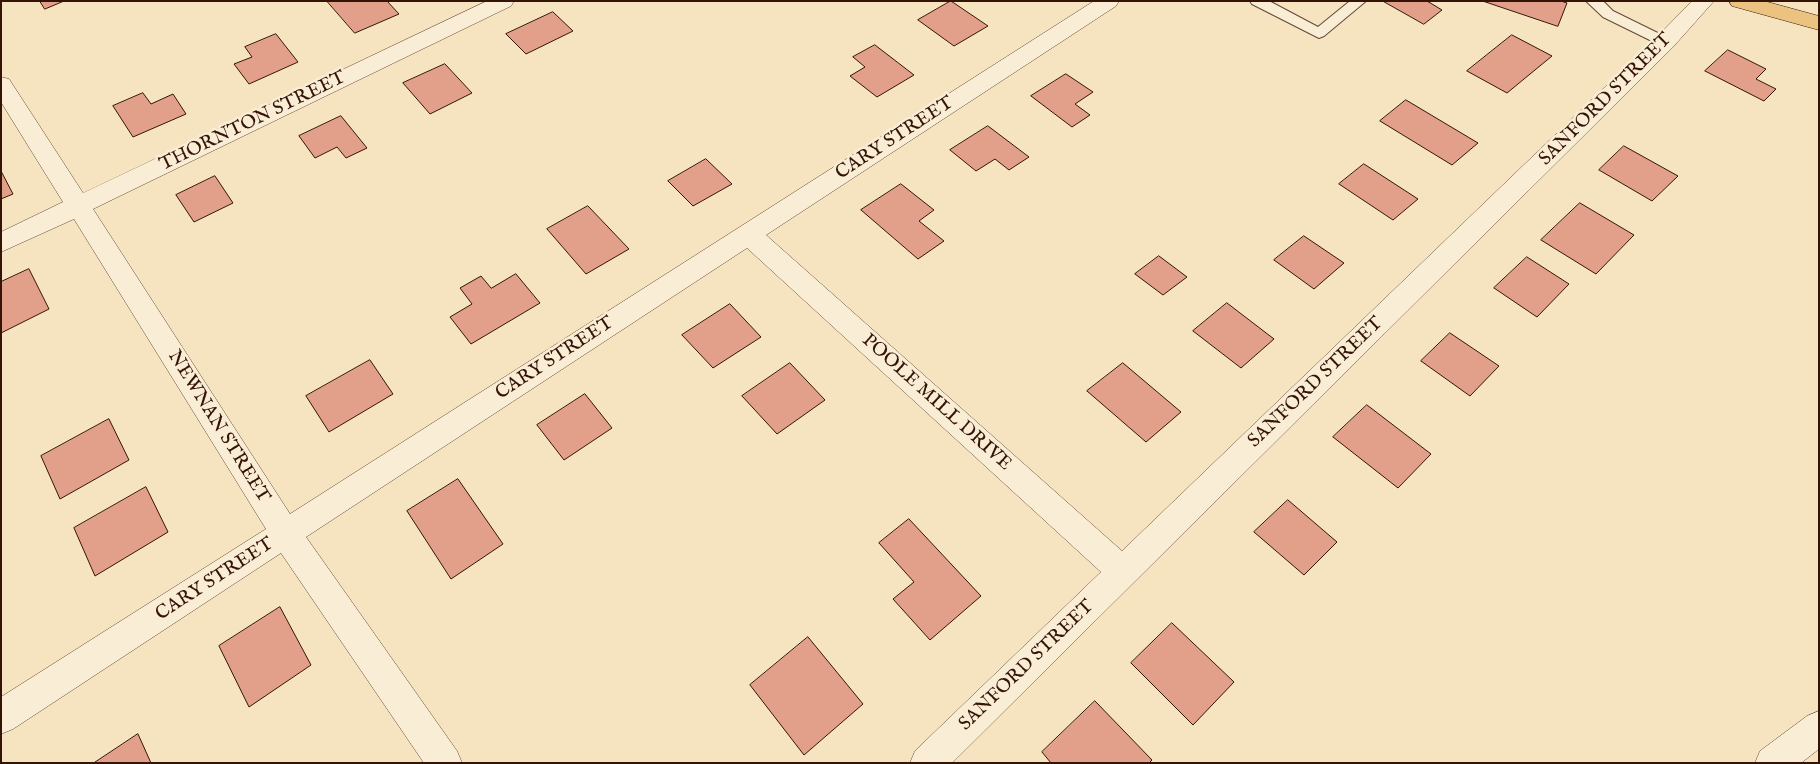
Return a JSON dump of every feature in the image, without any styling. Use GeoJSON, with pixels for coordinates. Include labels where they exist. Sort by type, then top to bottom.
{"type":"FeatureCollection","features":[{"type":"Feature","properties":{"kind":"main road"},"geometry":{"type":"LineString","coordinates":[[1739,1],[1819,23]]}},
{"type":"Feature","properties":{"kind":"street","name":"THORNTON STREET"},"geometry":{"type":"LineString","coordinates":[[1,243],[504,1]]}},
{"type":"Feature","properties":{"kind":"street","name":"CARY STREET"},"geometry":{"type":"LineString","coordinates":[[1,718],[1109,1]]}},
{"type":"Feature","properties":{"kind":"street","name":"SANFORD STREET"},"geometry":{"type":"LineString","coordinates":[[927,763],[1665,42],[1704,1]]}},
{"type":"Feature","properties":{"kind":"street","name":"NEWNAN STREET"},"geometry":{"type":"LineString","coordinates":[[1,84],[286,534],[445,763]]}},
{"type":"Feature","properties":{"kind":"street","name":"POOLE MILL DRIVE"},"geometry":{"type":"LineString","coordinates":[[748,234],[1123,572]]}},
{"type":"Feature","properties":{"kind":"street"},"geometry":{"type":"LineString","coordinates":[[1772,763],[1819,728]]}},
{"type":"Feature","properties":{"kind":"lane"},"geometry":{"type":"LineString","coordinates":[[1257,1],[1318,32],[1359,1]]}},
{"type":"Feature","properties":{"kind":"lane"},"geometry":{"type":"LineString","coordinates":[[1593,1],[1608,14],[1665,42]]}},
{"type":"Feature","properties":{"kind":"building"},"geometry":{"type":"Polygon","coordinates":[[[40,1],[64,1],[45,9],[40,1]]]}},
{"type":"Feature","properties":{"kind":"building"},"geometry":{"type":"Polygon","coordinates":[[[327,1],[387,1],[399,14],[355,33],[327,1]]]}},
{"type":"Feature","properties":{"kind":"building"},"geometry":{"type":"Polygon","coordinates":[[[951,1],[988,26],[954,46],[918,20],[951,1]]]}},
{"type":"Feature","properties":{"kind":"building"},"geometry":{"type":"Polygon","coordinates":[[[1383,1],[1427,1],[1442,10],[1424,24],[1383,1]]]}},
{"type":"Feature","properties":{"kind":"building"},"geometry":{"type":"Polygon","coordinates":[[[1483,1],[1561,1],[1567,3],[1558,26],[1483,1]]]}},
{"type":"Feature","properties":{"kind":"building"},"geometry":{"type":"Polygon","coordinates":[[[553,12],[573,31],[526,54],[506,34],[553,12]]]}},
{"type":"Feature","properties":{"kind":"building"},"geometry":{"type":"Polygon","coordinates":[[[276,34],[298,62],[249,84],[234,64],[252,57],[245,47],[276,34]]]}},
{"type":"Feature","properties":{"kind":"building"},"geometry":{"type":"Polygon","coordinates":[[[1512,35],[1552,56],[1507,93],[1467,71],[1512,35]]]}},
{"type":"Feature","properties":{"kind":"building"},"geometry":{"type":"Polygon","coordinates":[[[875,45],[914,75],[877,97],[850,76],[865,67],[853,57],[875,45]]]}},
{"type":"Feature","properties":{"kind":"building"},"geometry":{"type":"Polygon","coordinates":[[[1728,50],[1766,69],[1756,79],[1776,89],[1764,101],[1705,71],[1728,50]]]}},
{"type":"Feature","properties":{"kind":"building"},"geometry":{"type":"Polygon","coordinates":[[[445,64],[472,93],[430,114],[403,83],[445,64]]]}},
{"type":"Feature","properties":{"kind":"building"},"geometry":{"type":"Polygon","coordinates":[[[1066,74],[1093,92],[1075,104],[1090,115],[1072,127],[1031,96],[1066,74]]]}},
{"type":"Feature","properties":{"kind":"building"},"geometry":{"type":"Polygon","coordinates":[[[143,93],[151,104],[173,94],[186,114],[133,137],[113,106],[143,93]]]}},
{"type":"Feature","properties":{"kind":"building"},"geometry":{"type":"Polygon","coordinates":[[[1406,100],[1478,143],[1452,165],[1380,121],[1406,100]]]}},
{"type":"Feature","properties":{"kind":"building"},"geometry":{"type":"Polygon","coordinates":[[[341,116],[367,148],[346,158],[337,147],[315,158],[299,136],[341,116]]]}},
{"type":"Feature","properties":{"kind":"building"},"geometry":{"type":"Polygon","coordinates":[[[988,126],[1029,157],[1009,170],[995,159],[976,171],[950,150],[988,126]]]}},
{"type":"Feature","properties":{"kind":"building"},"geometry":{"type":"Polygon","coordinates":[[[1624,146],[1678,176],[1652,201],[1599,170],[1624,146]]]}},
{"type":"Feature","properties":{"kind":"building"},"geometry":{"type":"Polygon","coordinates":[[[706,159],[732,184],[693,206],[668,181],[706,159]]]}},
{"type":"Feature","properties":{"kind":"building"},"geometry":{"type":"Polygon","coordinates":[[[1364,164],[1418,199],[1393,220],[1339,184],[1364,164]]]}},
{"type":"Feature","properties":{"kind":"building"},"geometry":{"type":"Polygon","coordinates":[[[1,171],[13,194],[1,199],[1,171]]]}},
{"type":"Feature","properties":{"kind":"building"},"geometry":{"type":"Polygon","coordinates":[[[215,176],[233,203],[194,222],[176,195],[215,176]]]}},
{"type":"Feature","properties":{"kind":"building"},"geometry":{"type":"Polygon","coordinates":[[[901,184],[934,210],[919,221],[944,241],[918,259],[861,210],[901,184]]]}},
{"type":"Feature","properties":{"kind":"building"},"geometry":{"type":"Polygon","coordinates":[[[1580,203],[1634,235],[1596,274],[1541,240],[1580,203]]]}},
{"type":"Feature","properties":{"kind":"building"},"geometry":{"type":"Polygon","coordinates":[[[588,206],[629,249],[586,274],[547,229],[588,206]]]}},
{"type":"Feature","properties":{"kind":"building"},"geometry":{"type":"Polygon","coordinates":[[[1304,236],[1344,263],[1314,289],[1274,260],[1304,236]]]}},
{"type":"Feature","properties":{"kind":"building"},"geometry":{"type":"Polygon","coordinates":[[[1159,256],[1187,277],[1163,295],[1135,274],[1159,256]]]}},
{"type":"Feature","properties":{"kind":"building"},"geometry":{"type":"Polygon","coordinates":[[[1527,257],[1569,284],[1537,317],[1494,288],[1527,257]]]}},
{"type":"Feature","properties":{"kind":"building"},"geometry":{"type":"Polygon","coordinates":[[[29,269],[49,309],[1,333],[1,282],[29,269]]]}},
{"type":"Feature","properties":{"kind":"building"},"geometry":{"type":"Polygon","coordinates":[[[516,274],[540,303],[471,344],[450,317],[472,304],[460,288],[481,276],[491,288],[516,274]]]}},
{"type":"Feature","properties":{"kind":"building"},"geometry":{"type":"Polygon","coordinates":[[[1227,303],[1274,339],[1241,368],[1193,331],[1227,303]]]}},
{"type":"Feature","properties":{"kind":"building"},"geometry":{"type":"Polygon","coordinates":[[[730,304],[761,337],[713,368],[682,335],[730,304]]]}},
{"type":"Feature","properties":{"kind":"building"},"geometry":{"type":"Polygon","coordinates":[[[1450,333],[1499,366],[1470,396],[1421,361],[1450,333]]]}},
{"type":"Feature","properties":{"kind":"building"},"geometry":{"type":"Polygon","coordinates":[[[370,360],[393,394],[329,432],[306,396],[370,360]]]}},
{"type":"Feature","properties":{"kind":"building"},"geometry":{"type":"Polygon","coordinates":[[[790,363],[825,400],[777,434],[742,396],[790,363]]]}},
{"type":"Feature","properties":{"kind":"building"},"geometry":{"type":"Polygon","coordinates":[[[1123,363],[1181,412],[1146,442],[1087,391],[1123,363]]]}},
{"type":"Feature","properties":{"kind":"building"},"geometry":{"type":"Polygon","coordinates":[[[585,394],[612,428],[564,460],[537,425],[585,394]]]}},
{"type":"Feature","properties":{"kind":"building"},"geometry":{"type":"Polygon","coordinates":[[[1367,405],[1431,454],[1398,488],[1333,437],[1367,405]]]}},
{"type":"Feature","properties":{"kind":"building"},"geometry":{"type":"Polygon","coordinates":[[[109,419],[129,460],[60,499],[41,456],[109,419]]]}},
{"type":"Feature","properties":{"kind":"building"},"geometry":{"type":"Polygon","coordinates":[[[458,479],[503,544],[451,579],[407,511],[458,479]]]}},
{"type":"Feature","properties":{"kind":"building"},"geometry":{"type":"Polygon","coordinates":[[[146,487],[168,532],[95,576],[74,528],[146,487]]]}},
{"type":"Feature","properties":{"kind":"building"},"geometry":{"type":"Polygon","coordinates":[[[1288,500],[1337,542],[1304,575],[1254,532],[1288,500]]]}},
{"type":"Feature","properties":{"kind":"building"},"geometry":{"type":"Polygon","coordinates":[[[909,519],[981,596],[930,640],[893,599],[914,582],[879,543],[909,519]]]}},
{"type":"Feature","properties":{"kind":"building"},"geometry":{"type":"Polygon","coordinates":[[[280,607],[311,665],[249,707],[219,646],[280,607]]]}},
{"type":"Feature","properties":{"kind":"building"},"geometry":{"type":"Polygon","coordinates":[[[1172,623],[1234,682],[1193,725],[1131,663],[1172,623]]]}},
{"type":"Feature","properties":{"kind":"building"},"geometry":{"type":"Polygon","coordinates":[[[808,637],[863,704],[804,755],[750,685],[808,637]]]}},
{"type":"Feature","properties":{"kind":"building"},"geometry":{"type":"Polygon","coordinates":[[[1095,701],[1152,760],[1149,763],[1051,763],[1042,752],[1095,701]]]}},
{"type":"Feature","properties":{"kind":"building"},"geometry":{"type":"Polygon","coordinates":[[[138,734],[151,763],[94,763],[138,734]]]}}]}
